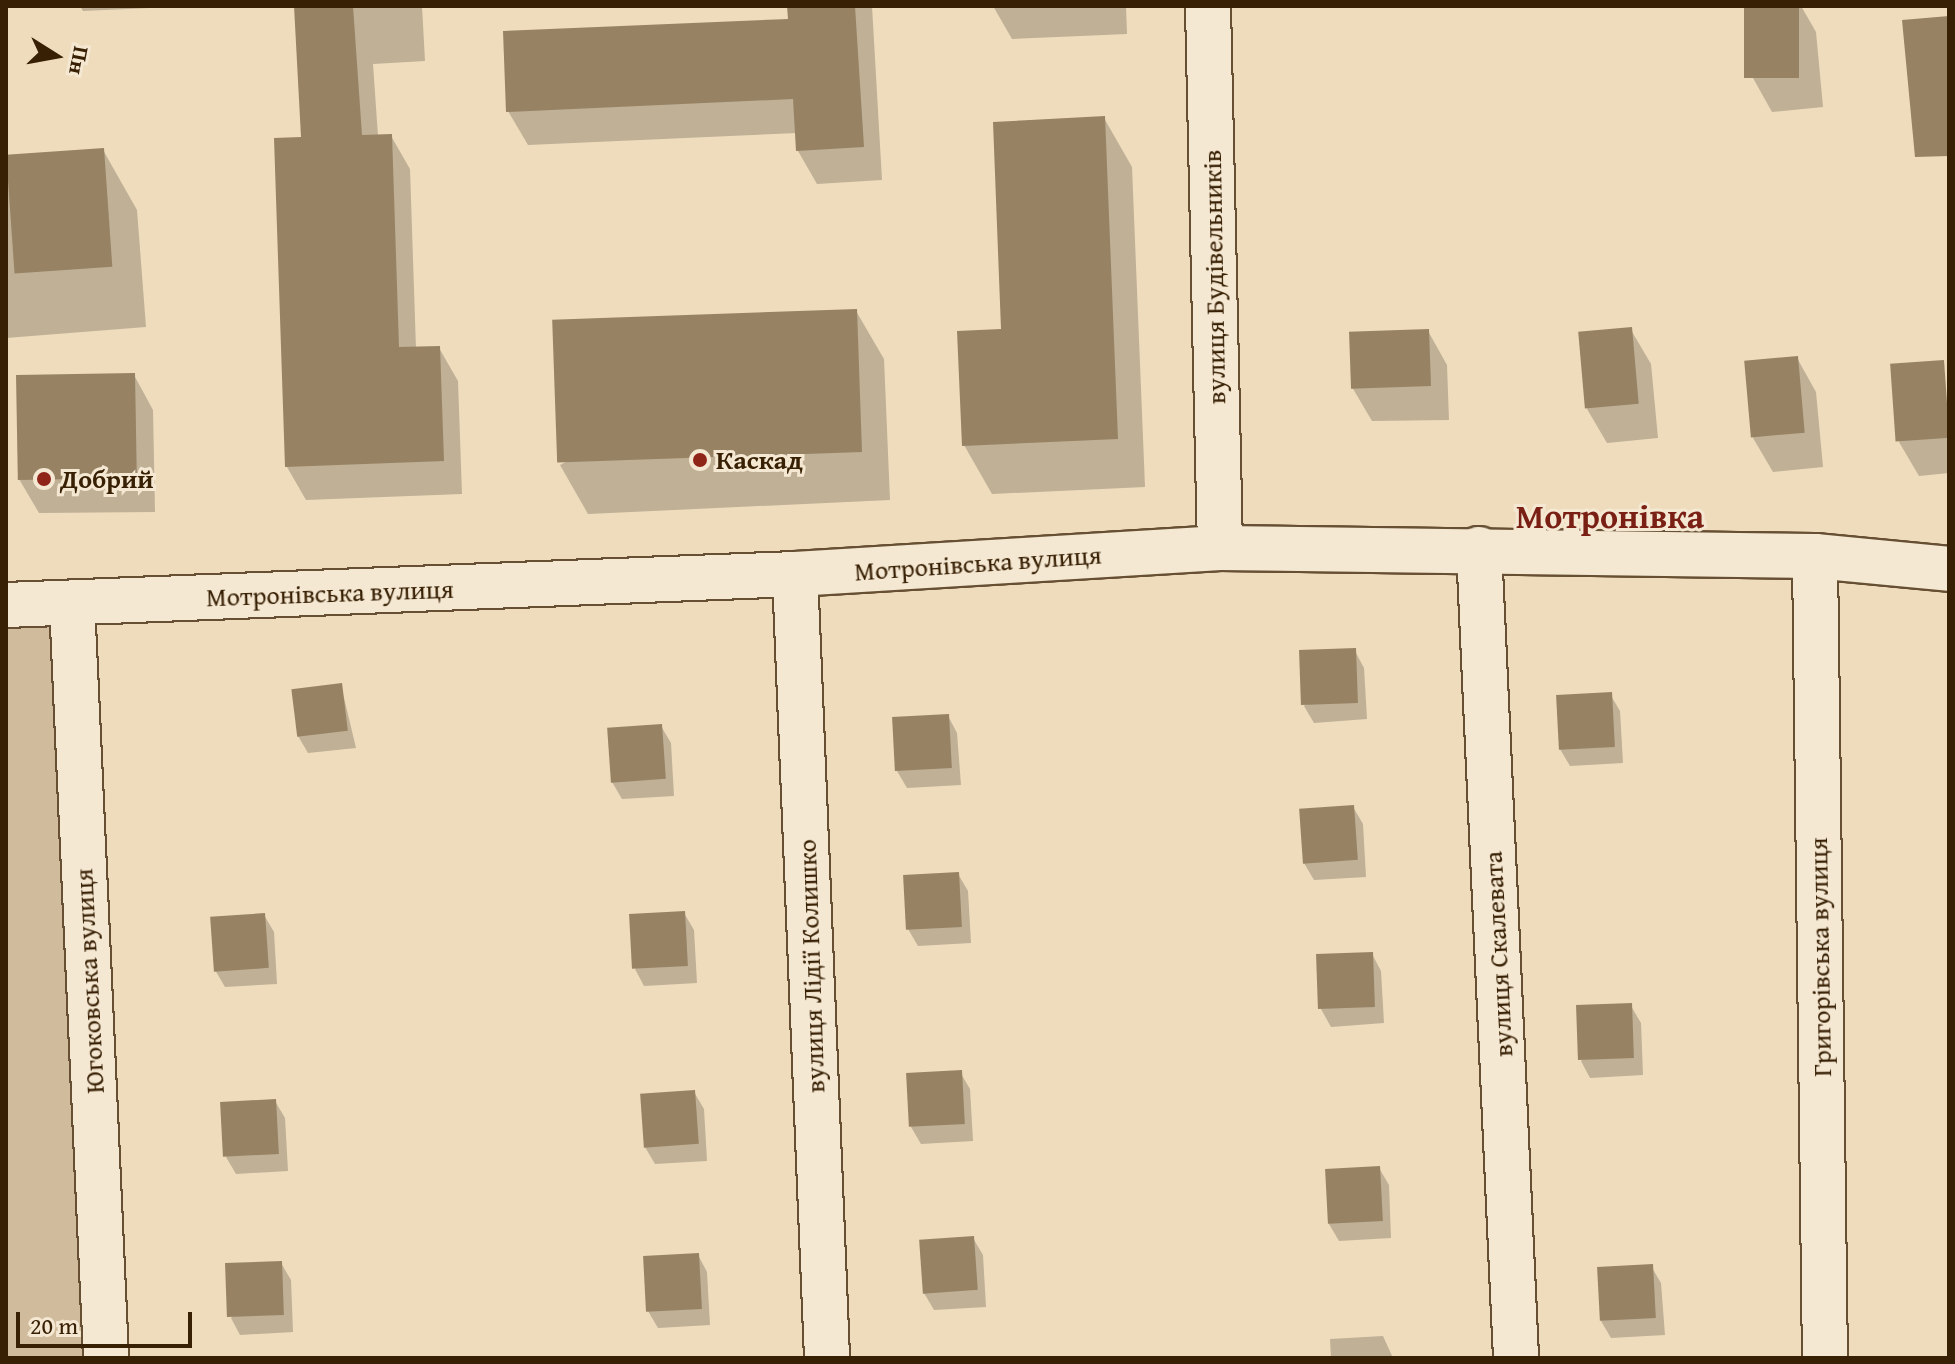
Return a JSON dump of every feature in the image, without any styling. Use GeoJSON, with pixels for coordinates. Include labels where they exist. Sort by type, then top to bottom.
{"type":"FeatureCollection","features":[{"type":"Feature","properties":{"kind":"street","name":"вулиця Будівельників"},"geometry":{"type":"LineString","coordinates":[[1208,6],[1220,548]]}},
{"type":"Feature","properties":{"kind":"street","name":"Мотронівська вулиця"},"geometry":{"type":"LineString","coordinates":[[6,605],[795,574],[1220,548],[1479,549],[1815,556],[1949,569]]}},
{"type":"Feature","properties":{"kind":"street","name":"вулиця Скалевата"},"geometry":{"type":"LineString","coordinates":[[1479,549],[1516,1358]]}},
{"type":"Feature","properties":{"kind":"street","name":"Григорівська вулиця"},"geometry":{"type":"LineString","coordinates":[[1815,556],[1825,1358]]}},
{"type":"Feature","properties":{"kind":"street","name":"вулиця Лідії Колишко"},"geometry":{"type":"LineString","coordinates":[[795,574],[827,1358]]}},
{"type":"Feature","properties":{"kind":"street","name":"Югоковська вулиця"},"geometry":{"type":"LineString","coordinates":[[72,603],[106,1358]]}},
{"type":"Feature","properties":{"kind":"shaded area"},"geometry":{"type":"Polygon","coordinates":[[[72,603],[105,1358],[6,1358],[6,605],[72,603]]]}},
{"type":"Feature","properties":{"kind":"building"},"geometry":{"type":"Polygon","coordinates":[[[294,6],[353,6],[362,135],[392,134],[399,347],[440,346],[444,461],[285,467],[274,138],[301,137],[294,6]]]}},
{"type":"Feature","properties":{"kind":"building"},"geometry":{"type":"Polygon","coordinates":[[[787,6],[855,6],[864,147],[796,151],[793,99],[506,112],[503,31],[788,19],[787,6]]]}},
{"type":"Feature","properties":{"kind":"building"},"geometry":{"type":"Polygon","coordinates":[[[1744,6],[1799,6],[1799,78],[1744,78],[1744,6]]]}},
{"type":"Feature","properties":{"kind":"building"},"geometry":{"type":"Polygon","coordinates":[[[1949,16],[1949,156],[1915,157],[1902,20],[1949,16]]]}},
{"type":"Feature","properties":{"kind":"building"},"geometry":{"type":"Polygon","coordinates":[[[1105,116],[1118,439],[962,446],[957,331],[1001,329],[993,122],[1105,116]]]}},
{"type":"Feature","properties":{"kind":"building"},"geometry":{"type":"Polygon","coordinates":[[[104,148],[112,267],[15,274],[6,155],[104,148]]]}},
{"type":"Feature","properties":{"kind":"building"},"geometry":{"type":"Polygon","coordinates":[[[857,309],[862,452],[557,463],[552,320],[857,309]]]}},
{"type":"Feature","properties":{"kind":"building"},"geometry":{"type":"Polygon","coordinates":[[[1632,327],[1639,404],[1585,408],[1578,332],[1632,327]]]}},
{"type":"Feature","properties":{"kind":"building"},"geometry":{"type":"Polygon","coordinates":[[[1429,329],[1431,386],[1351,389],[1349,332],[1429,329]]]}},
{"type":"Feature","properties":{"kind":"building"},"geometry":{"type":"Polygon","coordinates":[[[1798,356],[1805,433],[1751,437],[1744,361],[1798,356]]]}},
{"type":"Feature","properties":{"kind":"building"},"geometry":{"type":"Polygon","coordinates":[[[1944,360],[1949,438],[1896,442],[1890,364],[1944,360]]]}},
{"type":"Feature","properties":{"kind":"building"},"geometry":{"type":"Polygon","coordinates":[[[135,373],[137,478],[18,480],[16,375],[135,373]]]}},
{"type":"Feature","properties":{"kind":"building"},"geometry":{"type":"Polygon","coordinates":[[[1356,648],[1358,703],[1301,705],[1299,650],[1356,648]]]}},
{"type":"Feature","properties":{"kind":"building"},"geometry":{"type":"Polygon","coordinates":[[[342,683],[348,731],[297,737],[291,689],[342,683]]]}},
{"type":"Feature","properties":{"kind":"building"},"geometry":{"type":"Polygon","coordinates":[[[1612,692],[1615,747],[1559,750],[1556,695],[1612,692]]]}},
{"type":"Feature","properties":{"kind":"building"},"geometry":{"type":"Polygon","coordinates":[[[949,714],[952,768],[895,771],[892,717],[949,714]]]}},
{"type":"Feature","properties":{"kind":"building"},"geometry":{"type":"Polygon","coordinates":[[[662,724],[666,779],[611,783],[607,728],[662,724]]]}},
{"type":"Feature","properties":{"kind":"building"},"geometry":{"type":"Polygon","coordinates":[[[1354,805],[1358,860],[1303,864],[1299,809],[1354,805]]]}},
{"type":"Feature","properties":{"kind":"building"},"geometry":{"type":"Polygon","coordinates":[[[959,872],[962,927],[906,930],[903,875],[959,872]]]}},
{"type":"Feature","properties":{"kind":"building"},"geometry":{"type":"Polygon","coordinates":[[[685,911],[688,966],[632,969],[629,914],[685,911]]]}},
{"type":"Feature","properties":{"kind":"building"},"geometry":{"type":"Polygon","coordinates":[[[265,913],[269,968],[214,972],[210,917],[265,913]]]}},
{"type":"Feature","properties":{"kind":"building"},"geometry":{"type":"Polygon","coordinates":[[[1373,952],[1375,1007],[1318,1009],[1316,954],[1373,952]]]}},
{"type":"Feature","properties":{"kind":"building"},"geometry":{"type":"Polygon","coordinates":[[[1632,1003],[1634,1058],[1578,1060],[1576,1005],[1632,1003]]]}},
{"type":"Feature","properties":{"kind":"building"},"geometry":{"type":"Polygon","coordinates":[[[962,1070],[965,1124],[909,1127],[906,1073],[962,1070]]]}},
{"type":"Feature","properties":{"kind":"building"},"geometry":{"type":"Polygon","coordinates":[[[695,1090],[699,1144],[644,1148],[640,1094],[695,1090]]]}},
{"type":"Feature","properties":{"kind":"building"},"geometry":{"type":"Polygon","coordinates":[[[276,1099],[279,1154],[223,1157],[220,1102],[276,1099]]]}},
{"type":"Feature","properties":{"kind":"building"},"geometry":{"type":"Polygon","coordinates":[[[1380,1166],[1383,1221],[1328,1224],[1325,1169],[1380,1166]]]}},
{"type":"Feature","properties":{"kind":"building"},"geometry":{"type":"Polygon","coordinates":[[[974,1236],[978,1290],[923,1294],[919,1240],[974,1236]]]}},
{"type":"Feature","properties":{"kind":"building"},"geometry":{"type":"Polygon","coordinates":[[[699,1253],[702,1309],[646,1312],[643,1256],[699,1253]]]}},
{"type":"Feature","properties":{"kind":"building"},"geometry":{"type":"Polygon","coordinates":[[[282,1261],[284,1315],[227,1317],[225,1263],[282,1261]]]}},
{"type":"Feature","properties":{"kind":"building"},"geometry":{"type":"Polygon","coordinates":[[[1653,1264],[1656,1318],[1600,1321],[1597,1267],[1653,1264]]]}},
{"type":"Feature","properties":{"kind":"place","name":"Каскад"},"geometry":{"type":"Point","coordinates":[700,460]}},
{"type":"Feature","properties":{"kind":"place","name":"Добрий"},"geometry":{"type":"Point","coordinates":[44,479]}},
{"type":"Feature","properties":{"kind":"district","name":"Мотронівка"},"geometry":{"type":"Point","coordinates":[1610,516]}}]}
